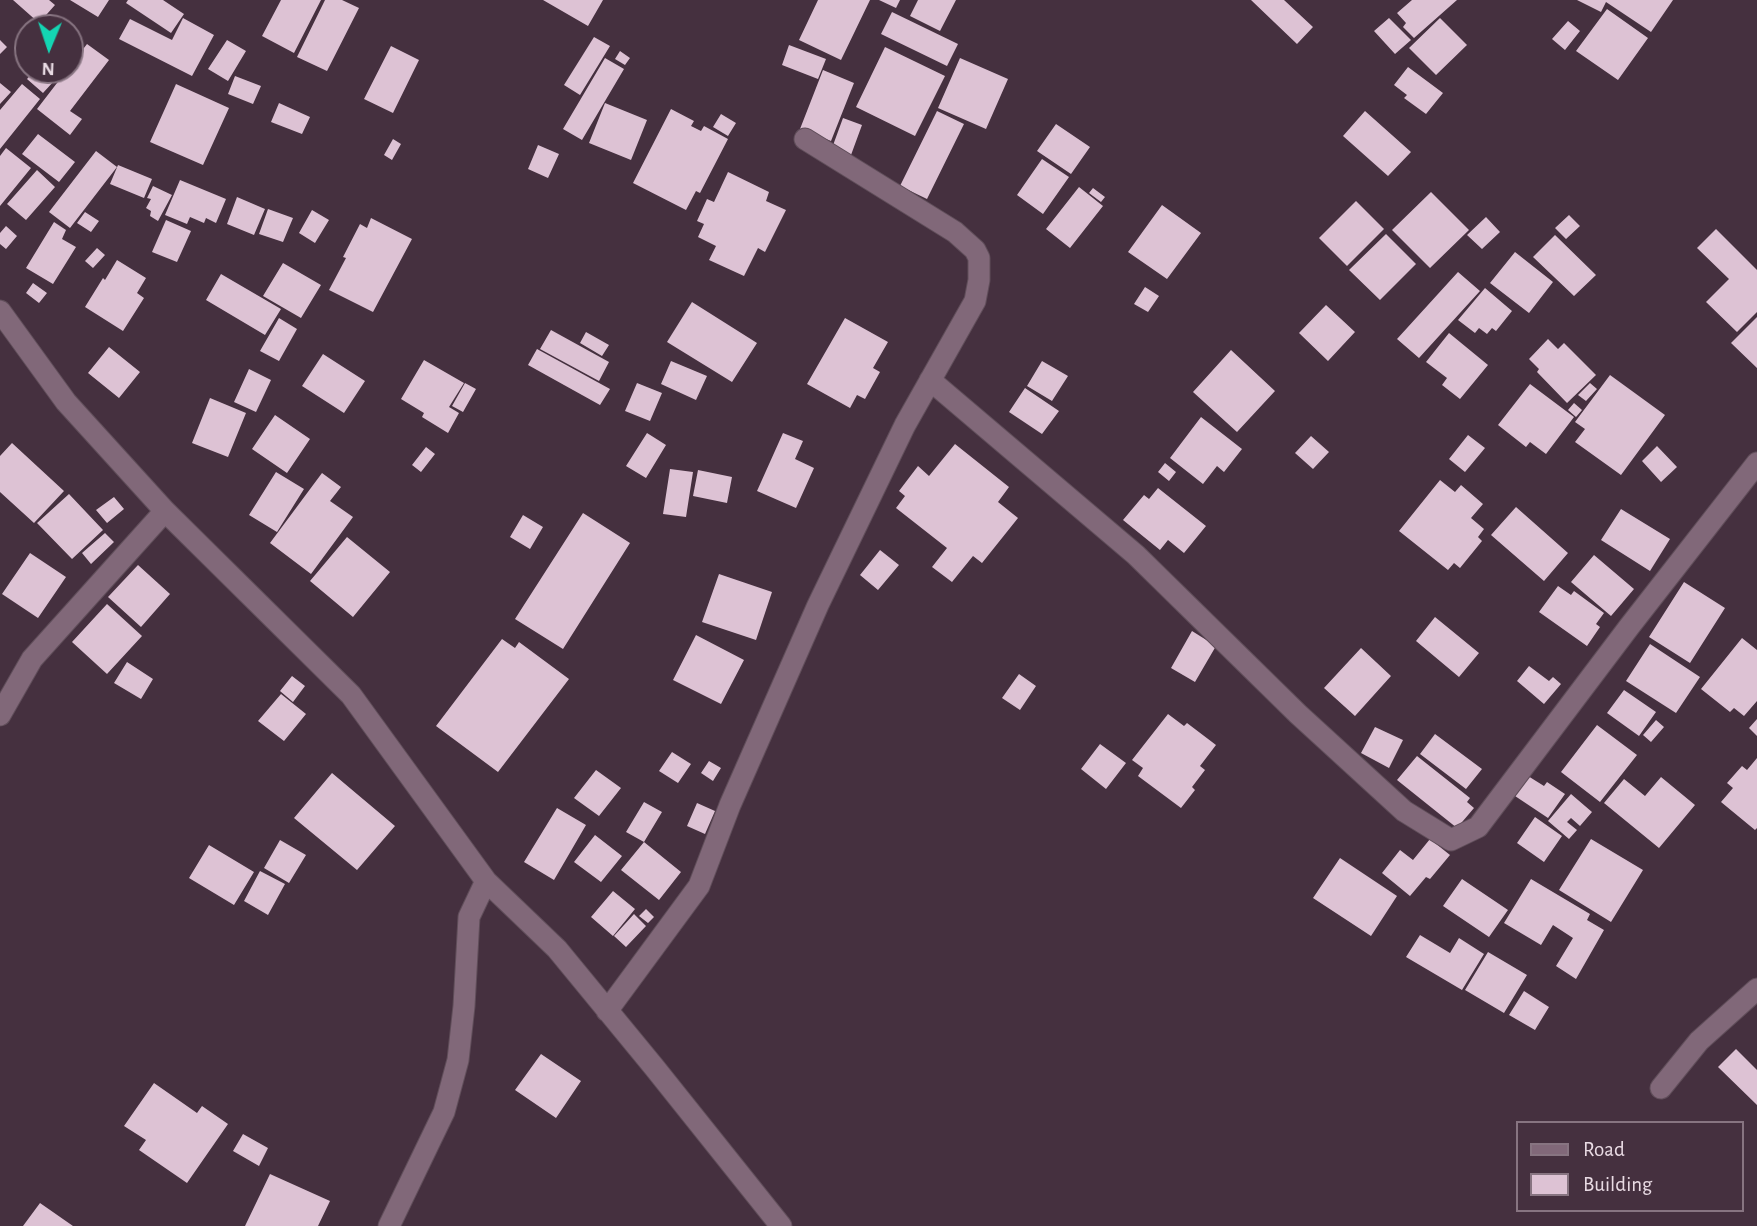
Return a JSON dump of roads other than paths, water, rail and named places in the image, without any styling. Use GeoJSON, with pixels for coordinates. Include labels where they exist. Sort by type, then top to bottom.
{"type":"FeatureCollection","features":[{"type":"Feature","properties":{"kind":"street"},"geometry":{"type":"LineString","coordinates":[[607,1012],[699,886],[730,805],[818,605],[905,425],[975,301],[979,258],[975,250],[956,232],[805,139]]}},
{"type":"Feature","properties":{"kind":"street"},"geometry":{"type":"LineString","coordinates":[[0,311],[66,402],[165,511],[351,695],[486,881],[557,949],[781,1226]]}},
{"type":"Feature","properties":{"kind":"street"},"geometry":{"type":"LineString","coordinates":[[930,380],[1136,555],[1298,714],[1404,811],[1451,840],[1478,827],[1757,463]]}},
{"type":"Feature","properties":{"kind":"street"},"geometry":{"type":"LineString","coordinates":[[0,715],[32,659],[165,511]]}},
{"type":"Feature","properties":{"kind":"street"},"geometry":{"type":"LineString","coordinates":[[390,1226],[444,1112],[458,1060],[469,917],[486,881]]}},
{"type":"Feature","properties":{"kind":"street"},"geometry":{"type":"LineString","coordinates":[[1661,1088],[1699,1041],[1757,989]]}}]}
